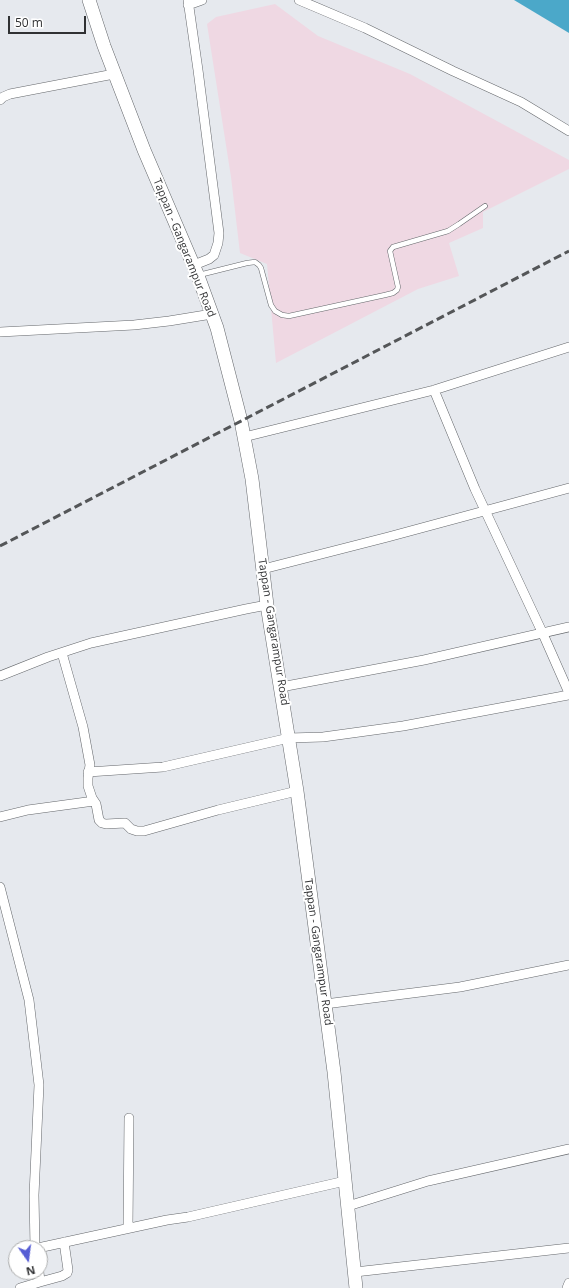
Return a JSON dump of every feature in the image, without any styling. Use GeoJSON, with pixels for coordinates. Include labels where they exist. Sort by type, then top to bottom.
{"type":"FeatureCollection","features":[{"type":"Feature","properties":{"kind":"main road","name":"Tappan - Gangarampur Road"},"geometry":{"type":"LineString","coordinates":[[89,0],[114,74],[144,150],[196,270],[212,314],[244,436],[252,479],[267,606],[297,791],[334,1072],[356,1288]]}},
{"type":"Feature","properties":{"kind":"street"},"geometry":{"type":"LineString","coordinates":[[196,270],[214,254],[218,243],[219,233],[188,3],[202,0]]}},
{"type":"Feature","properties":{"kind":"street"},"geometry":{"type":"LineString","coordinates":[[300,0],[365,28],[521,102],[569,131]]}},
{"type":"Feature","properties":{"kind":"street"},"geometry":{"type":"LineString","coordinates":[[0,100],[3,96],[10,94],[114,74]]}},
{"type":"Feature","properties":{"kind":"street"},"geometry":{"type":"LineString","coordinates":[[0,332],[134,325],[212,314]]}},
{"type":"Feature","properties":{"kind":"street"},"geometry":{"type":"LineString","coordinates":[[244,436],[434,390],[569,347]]}},
{"type":"Feature","properties":{"kind":"street"},"geometry":{"type":"LineString","coordinates":[[88,772],[163,767],[289,738],[323,737],[403,726],[569,694],[465,465],[434,390]]}},
{"type":"Feature","properties":{"kind":"street"},"geometry":{"type":"LineString","coordinates":[[263,569],[569,488]]}},
{"type":"Feature","properties":{"kind":"street"},"geometry":{"type":"LineString","coordinates":[[0,676],[91,643],[246,609],[267,606]]}},
{"type":"Feature","properties":{"kind":"street"},"geometry":{"type":"LineString","coordinates":[[281,687],[424,660],[569,627]]}},
{"type":"Feature","properties":{"kind":"street"},"geometry":{"type":"LineString","coordinates":[[62,653],[84,727],[90,765],[88,772],[88,786],[92,798],[96,804],[99,820],[102,823],[125,823],[138,831],[297,791]]}},
{"type":"Feature","properties":{"kind":"street"},"geometry":{"type":"LineString","coordinates":[[0,817],[35,809],[94,801]]}},
{"type":"Feature","properties":{"kind":"street"},"geometry":{"type":"LineString","coordinates":[[0,887],[29,1000],[39,1085],[34,1195],[35,1240]]}},
{"type":"Feature","properties":{"kind":"street"},"geometry":{"type":"LineString","coordinates":[[325,1004],[460,987],[569,965]]}},
{"type":"Feature","properties":{"kind":"street"},"geometry":{"type":"LineString","coordinates":[[128,1228],[129,1118]]}},
{"type":"Feature","properties":{"kind":"street"},"geometry":{"type":"LineString","coordinates":[[348,1206],[428,1181],[569,1149]]}},
{"type":"Feature","properties":{"kind":"street"},"geometry":{"type":"LineString","coordinates":[[48,1246],[128,1228],[188,1217],[345,1181]]}},
{"type":"Feature","properties":{"kind":"street"},"geometry":{"type":"LineString","coordinates":[[20,1288],[62,1276],[67,1273],[68,1270],[64,1242]]}},
{"type":"Feature","properties":{"kind":"street"},"geometry":{"type":"LineString","coordinates":[[354,1272],[569,1248]]}},
{"type":"Feature","properties":{"kind":"street"},"geometry":{"type":"LineString","coordinates":[[567,1288],[569,1283]]}},
{"type":"Feature","properties":{"kind":"lane"},"geometry":{"type":"LineString","coordinates":[[196,270],[255,262],[261,268],[271,305],[275,311],[282,315],[289,316],[385,295],[397,290],[398,287],[390,250],[393,247],[448,231],[485,206]]}},
{"type":"Feature","properties":{"kind":"shaded area"},"geometry":{"type":"Polygon","coordinates":[[[275,4],[318,36],[410,74],[569,160],[569,169],[483,212],[483,228],[449,243],[459,276],[418,289],[276,363],[267,264],[240,253],[231,177],[207,24],[216,17],[275,4]]]}},
{"type":"Feature","properties":{"kind":"water"},"geometry":{"type":"Polygon","coordinates":[[[514,0],[569,0],[569,33],[514,0]]]}},
{"type":"Feature","properties":{"kind":"railway"},"geometry":{"type":"LineString","coordinates":[[0,546],[569,251]]}}]}
